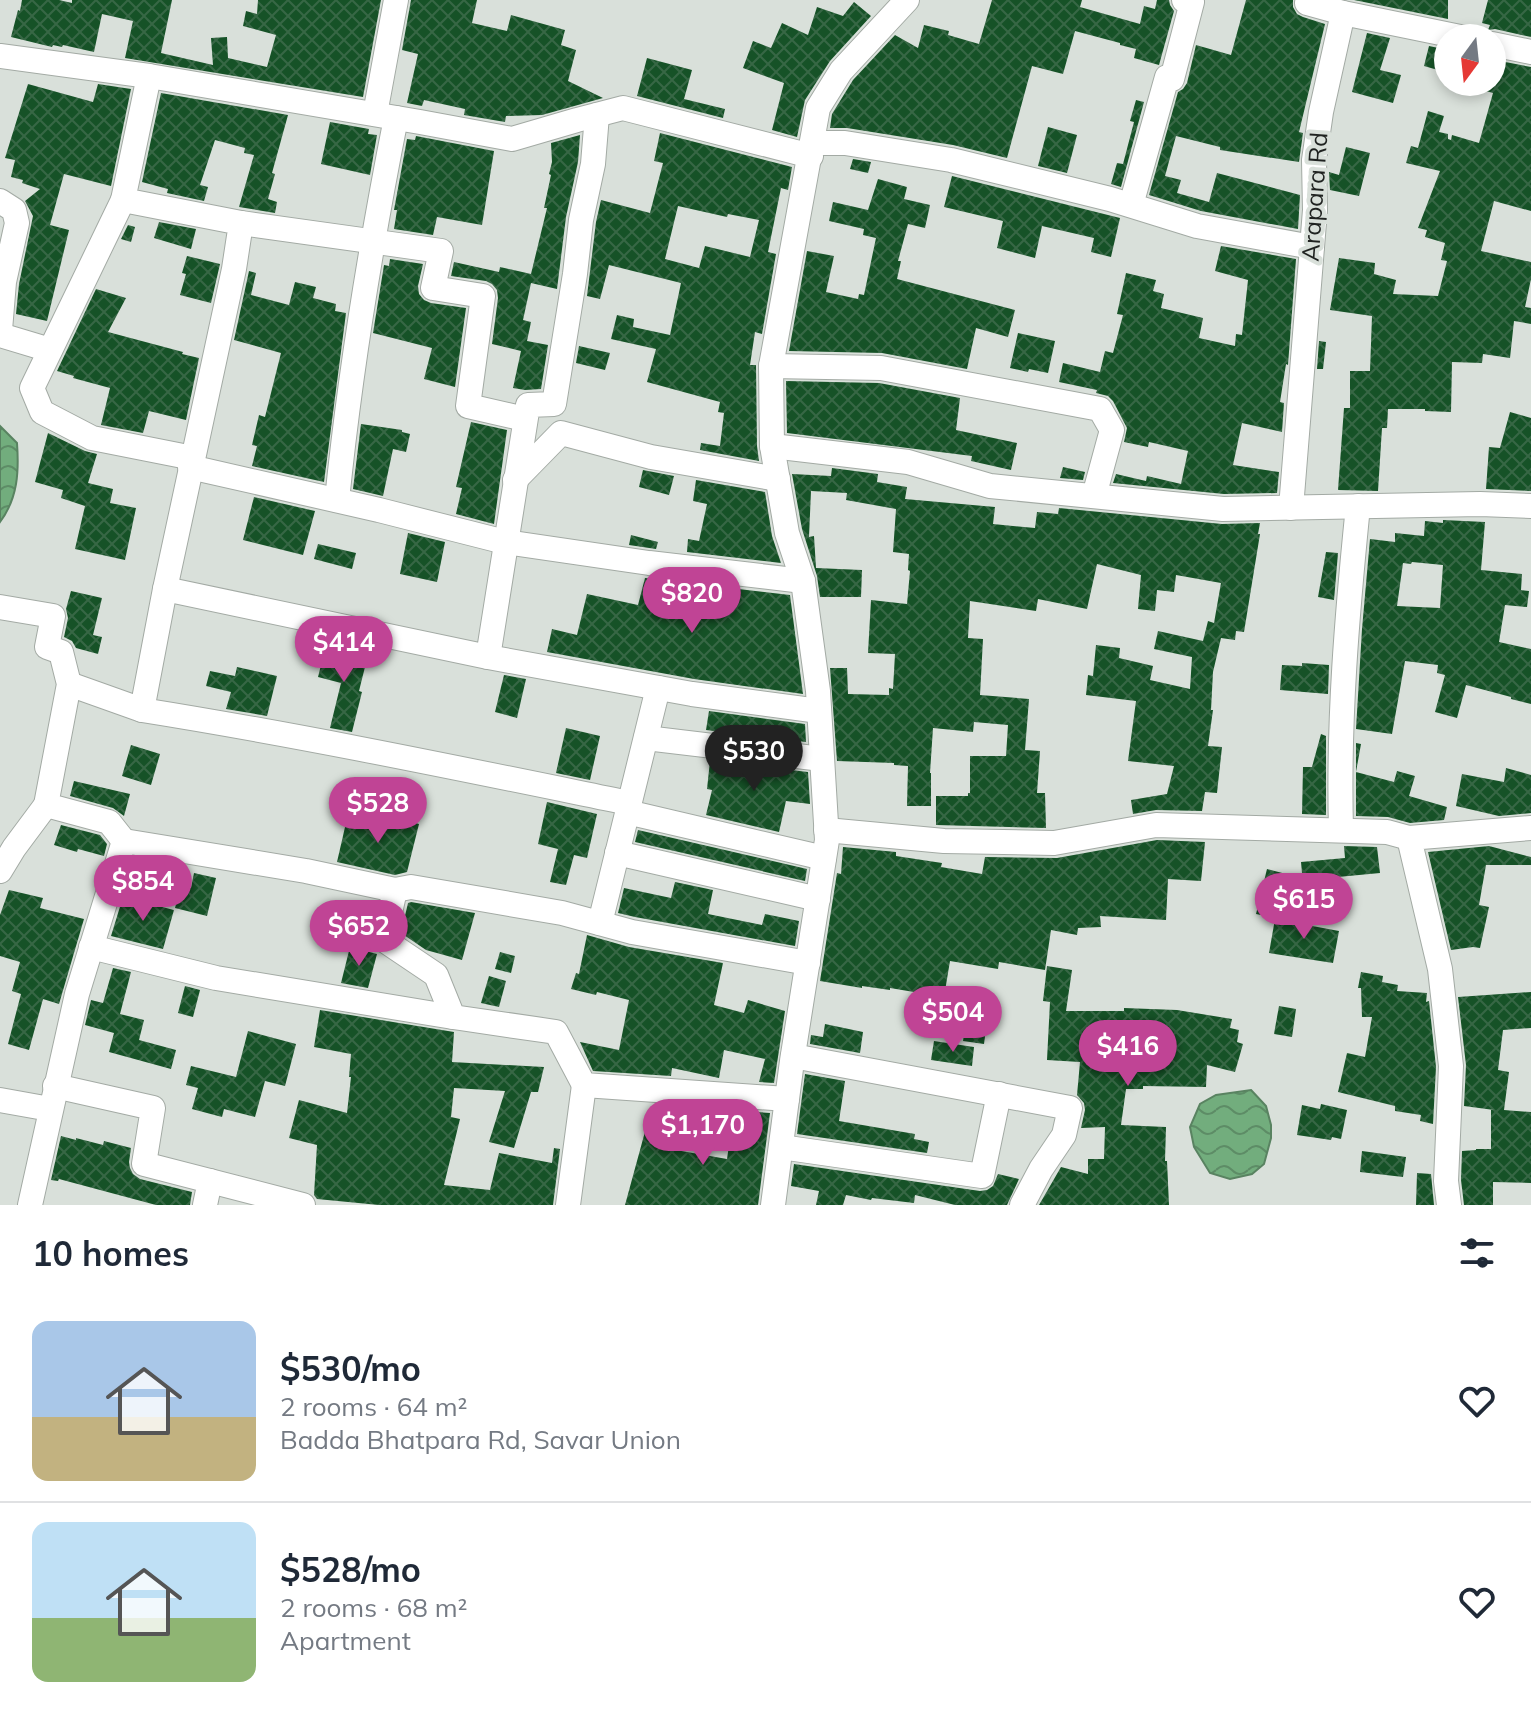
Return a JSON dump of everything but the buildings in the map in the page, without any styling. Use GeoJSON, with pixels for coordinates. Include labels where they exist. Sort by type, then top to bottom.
{"type":"FeatureCollection","features":[{"type":"Feature","properties":{"kind":"street"},"geometry":{"type":"LineString","coordinates":[[337,500],[386,116],[396,0]]}},
{"type":"Feature","properties":{"kind":"street"},"geometry":{"type":"LineString","coordinates":[[773,1205],[827,840],[818,691],[803,581],[787,533],[772,446],[771,366],[818,108],[841,71],[907,0]]}},
{"type":"Feature","properties":{"kind":"street"},"geometry":{"type":"LineString","coordinates":[[1131,205],[1167,77],[1172,79],[1185,35],[1192,2],[1184,0]]}},
{"type":"Feature","properties":{"kind":"street"},"geometry":{"type":"LineString","coordinates":[[1308,0],[1307,3],[1343,13],[1434,32]]}},
{"type":"Feature","properties":{"kind":"street","name":"Arapara Rd"},"geometry":{"type":"LineString","coordinates":[[1291,508],[1315,210],[1314,160],[1321,112],[1343,13]]}},
{"type":"Feature","properties":{"kind":"street"},"geometry":{"type":"LineString","coordinates":[[1506,47],[1531,52]]}},
{"type":"Feature","properties":{"kind":"street"},"geometry":{"type":"LineString","coordinates":[[0,56],[149,76],[512,139],[623,108],[812,150],[845,143],[951,160],[1131,205],[1197,226],[1312,247]]}},
{"type":"Feature","properties":{"kind":"street"},"geometry":{"type":"LineString","coordinates":[[149,76],[123,200],[32,388],[42,412],[92,438],[505,542],[803,581]]}},
{"type":"Feature","properties":{"kind":"street"},"geometry":{"type":"LineString","coordinates":[[488,657],[528,405],[554,404],[581,220],[593,164],[597,115]]}},
{"type":"Feature","properties":{"kind":"street"},"geometry":{"type":"LineString","coordinates":[[123,200],[241,223],[441,251],[433,288],[483,296],[468,406],[525,419]]}},
{"type":"Feature","properties":{"kind":"street"},"geometry":{"type":"LineString","coordinates":[[0,201],[14,210],[17,223],[4,282],[0,332],[50,350]]}},
{"type":"Feature","properties":{"kind":"street"},"geometry":{"type":"LineString","coordinates":[[142,710],[241,223]]}},
{"type":"Feature","properties":{"kind":"street"},"geometry":{"type":"LineString","coordinates":[[771,366],[881,368],[1100,409],[1112,430],[1094,496]]}},
{"type":"Feature","properties":{"kind":"street"},"geometry":{"type":"LineString","coordinates":[[515,480],[561,433],[651,457],[778,479]]}},
{"type":"Feature","properties":{"kind":"street"},"geometry":{"type":"LineString","coordinates":[[772,446],[908,462],[990,486],[1223,509],[1480,504],[1531,506]]}},
{"type":"Feature","properties":{"kind":"street"},"geometry":{"type":"LineString","coordinates":[[1341,830],[1339,764],[1345,640],[1358,506]]}},
{"type":"Feature","properties":{"kind":"street"},"geometry":{"type":"LineString","coordinates":[[165,589],[488,657],[692,694],[819,711]]}},
{"type":"Feature","properties":{"kind":"street"},"geometry":{"type":"LineString","coordinates":[[0,607],[53,616],[47,647],[61,652],[69,684],[46,805],[0,871]]}},
{"type":"Feature","properties":{"kind":"street"},"geometry":{"type":"LineString","coordinates":[[69,684],[142,710],[443,765],[824,858]]}},
{"type":"Feature","properties":{"kind":"street"},"geometry":{"type":"LineString","coordinates":[[600,923],[658,688]]}},
{"type":"Feature","properties":{"kind":"street"},"geometry":{"type":"LineString","coordinates":[[646,738],[822,759]]}},
{"type":"Feature","properties":{"kind":"street"},"geometry":{"type":"LineString","coordinates":[[46,805],[109,822],[124,841],[306,871],[395,890],[411,887],[562,913],[632,932],[808,963]]}},
{"type":"Feature","properties":{"kind":"street"},"geometry":{"type":"LineString","coordinates":[[826,830],[944,841],[1054,843],[1156,825],[1387,832],[1409,838],[1531,828]]}},
{"type":"Feature","properties":{"kind":"street"},"geometry":{"type":"LineString","coordinates":[[1409,838],[1440,969],[1451,1066],[1446,1181],[1449,1205]]}},
{"type":"Feature","properties":{"kind":"street"},"geometry":{"type":"LineString","coordinates":[[30,1205],[77,994],[124,841]]}},
{"type":"Feature","properties":{"kind":"street"},"geometry":{"type":"LineString","coordinates":[[617,853],[818,899]]}},
{"type":"Feature","properties":{"kind":"street"},"geometry":{"type":"LineString","coordinates":[[395,890],[384,940],[436,975],[453,1017]]}},
{"type":"Feature","properties":{"kind":"street"},"geometry":{"type":"LineString","coordinates":[[91,947],[216,978],[556,1032],[584,1085],[568,1205]]}},
{"type":"Feature","properties":{"kind":"street"},"geometry":{"type":"LineString","coordinates":[[793,1056],[1070,1108],[1064,1135],[1022,1205]]}},
{"type":"Feature","properties":{"kind":"street"},"geometry":{"type":"LineString","coordinates":[[584,1085],[787,1099]]}},
{"type":"Feature","properties":{"kind":"street"},"geometry":{"type":"LineString","coordinates":[[781,1147],[982,1176],[999,1094]]}},
{"type":"Feature","properties":{"kind":"street"},"geometry":{"type":"LineString","coordinates":[[0,1100],[52,1098],[153,1108],[144,1164],[303,1205]]}},
{"type":"Feature","properties":{"kind":"street"},"geometry":{"type":"LineString","coordinates":[[205,1205],[210,1181]]}},
{"type":"Feature","properties":{"kind":"water"},"geometry":{"type":"Polygon","coordinates":[[[0,426],[17,443],[18,464],[14,494],[0,522],[0,426]]]}},
{"type":"Feature","properties":{"kind":"water"},"geometry":{"type":"Polygon","coordinates":[[[1251,1090],[1266,1106],[1271,1125],[1264,1164],[1252,1174],[1230,1179],[1210,1173],[1194,1147],[1190,1127],[1200,1104],[1216,1095],[1251,1090]]]}}]}
